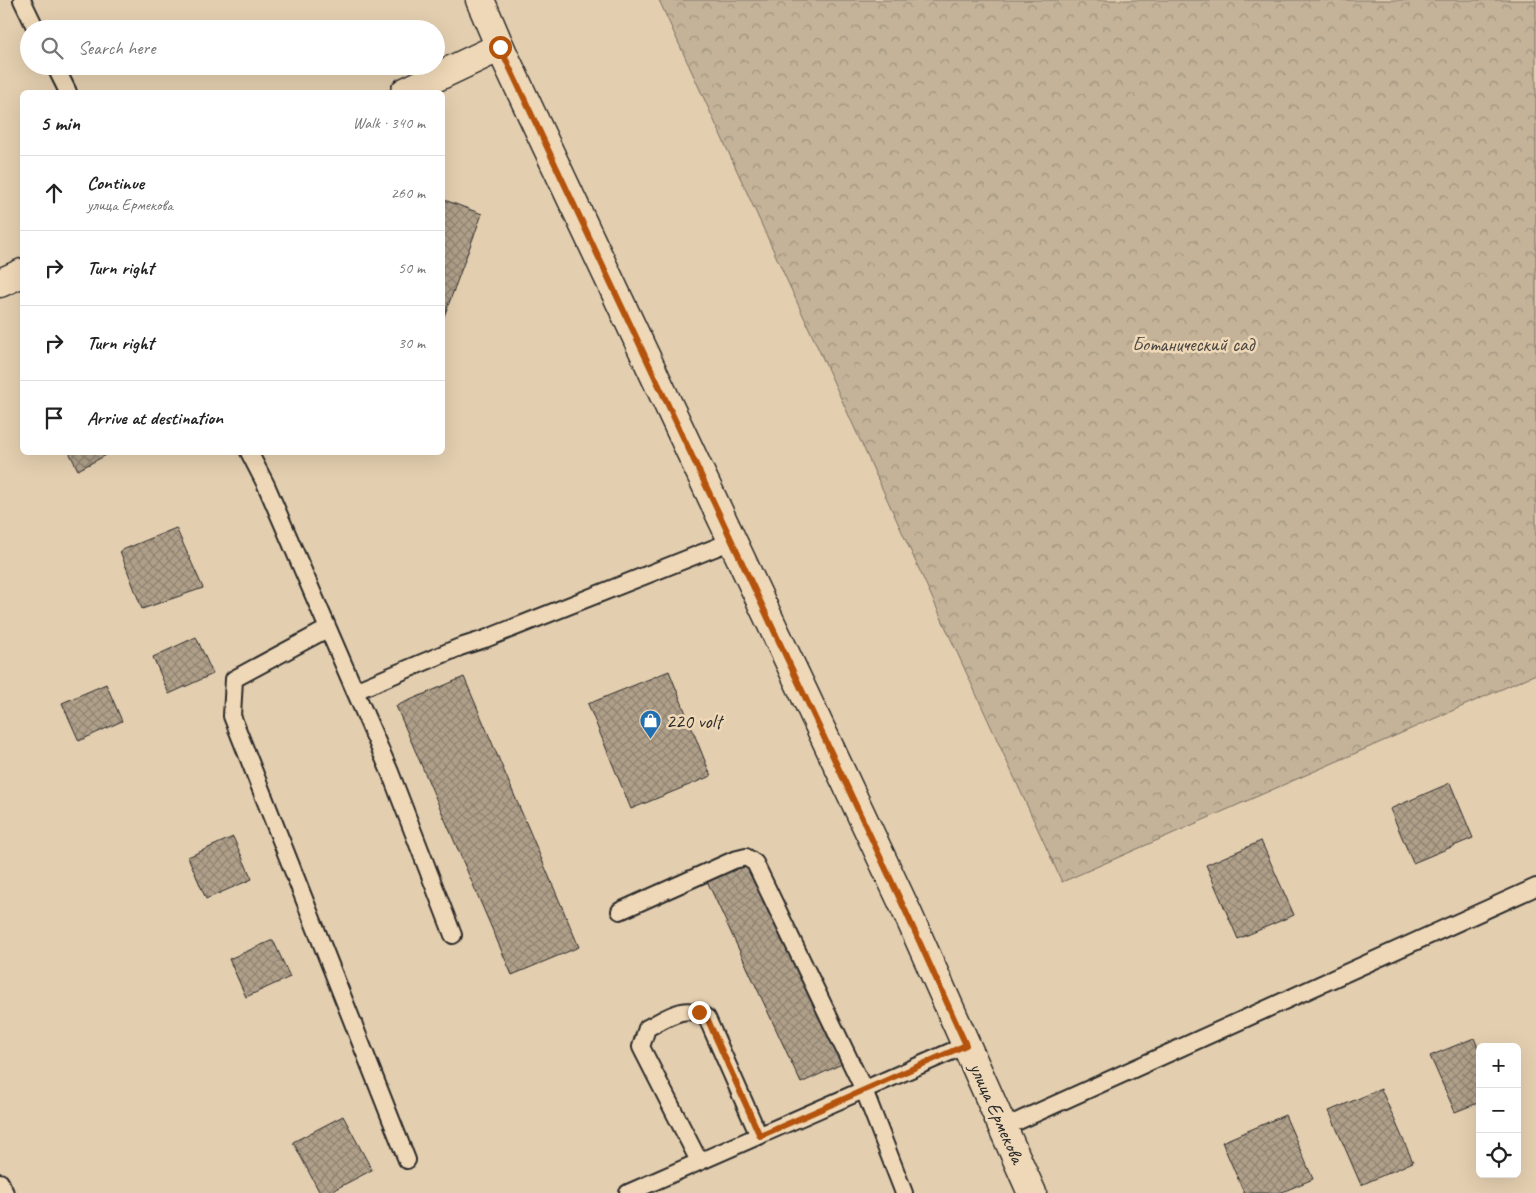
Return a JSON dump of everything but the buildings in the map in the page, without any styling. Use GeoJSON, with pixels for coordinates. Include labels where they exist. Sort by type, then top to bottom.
{"type":"FeatureCollection","features":[{"type":"Feature","properties":{"kind":"main road","name":"улица Ермекова"},"geometry":{"type":"LineString","coordinates":[[480,0],[500,47],[906,912],[1032,1193]]}},
{"type":"Feature","properties":{"kind":"main road"},"geometry":{"type":"LineString","coordinates":[[445,73],[500,47]]}},
{"type":"Feature","properties":{"kind":"main road"},"geometry":{"type":"LineString","coordinates":[[409,90],[441,75]]}},
{"type":"Feature","properties":{"kind":"main road"},"geometry":{"type":"LineString","coordinates":[[0,283],[20,274]]}},
{"type":"Feature","properties":{"kind":"lane"},"geometry":{"type":"LineString","coordinates":[[22,0],[32,20]]}},
{"type":"Feature","properties":{"kind":"lane"},"geometry":{"type":"LineString","coordinates":[[60,75],[67,90]]}},
{"type":"Feature","properties":{"kind":"lane"},"geometry":{"type":"LineString","coordinates":[[250,455],[390,772],[452,935]]}},
{"type":"Feature","properties":{"kind":"lane"},"geometry":{"type":"LineString","coordinates":[[355,691],[460,647],[485,639],[732,541]]}},
{"type":"Feature","properties":{"kind":"lane"},"geometry":{"type":"LineString","coordinates":[[327,629],[234,679],[232,716],[407,1160]]}},
{"type":"Feature","properties":{"kind":"lane"},"geometry":{"type":"LineString","coordinates":[[620,911],[734,860],[746,857],[755,862],[864,1090],[904,1193]]}},
{"type":"Feature","properties":{"kind":"lane"},"geometry":{"type":"LineString","coordinates":[[1003,1128],[1536,887]]}},
{"type":"Feature","properties":{"kind":"lane"},"geometry":{"type":"LineString","coordinates":[[699,1161],[641,1047],[647,1028],[687,1009],[699,1012],[707,1018],[760,1136]]}},
{"type":"Feature","properties":{"kind":"lane"},"geometry":{"type":"LineString","coordinates":[[628,1193],[966,1045]]}},
{"type":"Feature","properties":{"kind":"lane"},"geometry":{"type":"LineString","coordinates":[[0,1182],[5,1193]]}},
{"type":"Feature","properties":{"kind":"green space","name":"Ботанический сад"},"geometry":{"type":"Polygon","coordinates":[[[659,0],[1536,0],[1536,674],[1062,882],[659,0]]]}},
{"type":"Feature","properties":{"kind":"place","name":"220 volt"},"geometry":{"type":"Point","coordinates":[650,740]}},
{"type":"Feature","properties":{"kind":"route"},"geometry":{"type":"LineString","coordinates":[[500,47],[906,912],[966,1045],[760,1136],[707,1018],[699,1012]]}}]}
